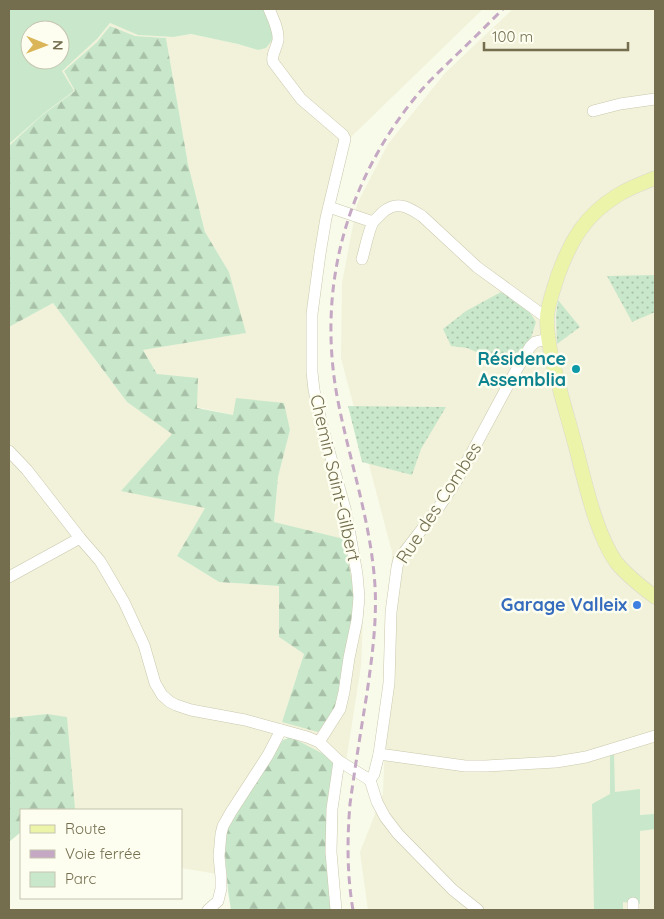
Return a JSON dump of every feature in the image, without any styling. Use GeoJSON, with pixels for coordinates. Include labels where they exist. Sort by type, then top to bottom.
{"type":"FeatureCollection","features":[{"type":"Feature","properties":{"kind":"main road"},"geometry":{"type":"LineString","coordinates":[[655,178],[618,195],[599,208],[585,222],[574,238],[563,262],[554,286],[547,318],[551,356],[592,506],[602,535],[610,552],[622,569],[655,597]]}},
{"type":"Feature","properties":{"kind":"street","name":"Chemin Saint-Gilbert"},"geometry":{"type":"LineString","coordinates":[[270,9],[278,33],[278,41],[272,58],[273,62],[301,98],[343,135],[345,139],[324,228],[312,314],[312,372],[321,419],[346,512],[357,574],[359,597],[358,620],[340,708],[319,742]]}},
{"type":"Feature","properties":{"kind":"street"},"geometry":{"type":"LineString","coordinates":[[593,111],[629,102],[655,99]]}},
{"type":"Feature","properties":{"kind":"street"},"geometry":{"type":"LineString","coordinates":[[362,259],[373,222],[388,207],[400,205],[422,216],[477,267],[547,318]]}},
{"type":"Feature","properties":{"kind":"street"},"geometry":{"type":"LineString","coordinates":[[329,207],[373,222]]}},
{"type":"Feature","properties":{"kind":"street","name":"Rue des Combes"},"geometry":{"type":"LineString","coordinates":[[370,780],[374,774],[378,754],[389,683],[391,612],[396,567],[404,552],[439,507],[457,480],[530,347],[535,342],[548,339]]}},
{"type":"Feature","properties":{"kind":"street"},"geometry":{"type":"LineString","coordinates":[[9,451],[27,470],[100,561],[124,602],[144,645],[155,683],[166,698],[176,705],[191,710],[245,720],[308,737],[319,742],[339,761],[370,780],[377,802],[385,817],[398,834],[453,890],[478,910]]}},
{"type":"Feature","properties":{"kind":"street"},"geometry":{"type":"LineString","coordinates":[[9,577],[80,538]]}},
{"type":"Feature","properties":{"kind":"street"},"geometry":{"type":"LineString","coordinates":[[208,910],[218,901],[221,889],[219,856],[221,834],[224,826],[268,755],[281,730]]}},
{"type":"Feature","properties":{"kind":"street"},"geometry":{"type":"LineString","coordinates":[[378,754],[465,766],[556,762],[586,757],[655,736]]}},
{"type":"Feature","properties":{"kind":"street"},"geometry":{"type":"LineString","coordinates":[[336,910],[331,852],[332,810],[339,761]]}},
{"type":"Feature","properties":{"kind":"shaded area"},"geometry":{"type":"Polygon","coordinates":[[[265,9],[483,9],[351,137],[328,220],[315,328],[315,379],[356,533],[364,592],[361,666],[346,762],[335,760],[291,737],[274,735],[216,831],[217,874],[182,868],[182,809],[75,809],[47,714],[9,718],[9,327],[53,303],[127,402],[173,434],[205,508],[177,556],[219,582],[279,586],[279,637],[304,654],[282,722],[336,707],[274,522],[278,477],[290,430],[197,407],[157,374],[143,350],[245,333],[229,272],[205,232],[188,164],[166,38],[135,36],[110,26],[97,42],[70,66],[70,63],[97,39],[110,23],[138,35],[173,37],[191,34],[258,50],[265,9]]]}},
{"type":"Feature","properties":{"kind":"shaded area"},"geometry":{"type":"Polygon","coordinates":[[[513,9],[655,9],[655,910],[368,910],[360,852],[383,794],[392,552],[341,358],[342,283],[357,204],[388,144],[445,73],[513,9]]]}},
{"type":"Feature","properties":{"kind":"shaded area"},"geometry":{"type":"Polygon","coordinates":[[[65,70],[75,91],[41,116],[9,146],[43,114],[74,91],[61,71],[65,70]]]}},
{"type":"Feature","properties":{"kind":"green space"},"geometry":{"type":"Polygon","coordinates":[[[9,9],[265,9],[274,38],[266,48],[258,50],[191,34],[173,37],[138,35],[110,23],[97,39],[70,64],[70,20],[20,20],[20,70],[63,70],[74,91],[43,114],[9,144],[9,9]]]}},
{"type":"Feature","properties":{"kind":"green space"},"geometry":{"type":"Polygon","coordinates":[[[110,26],[135,36],[166,38],[188,164],[205,232],[229,272],[246,333],[143,350],[157,374],[198,378],[197,408],[233,415],[236,398],[284,403],[290,430],[278,477],[274,522],[344,539],[355,598],[342,683],[336,708],[318,732],[282,722],[304,654],[279,637],[279,586],[219,582],[177,556],[205,508],[121,491],[172,434],[127,402],[53,303],[9,327],[9,146],[41,116],[75,91],[64,71],[70,70],[70,66],[97,42],[110,26]]]}},
{"type":"Feature","properties":{"kind":"green space"},"geometry":{"type":"Polygon","coordinates":[[[655,275],[655,312],[632,322],[607,276],[655,275]]]}},
{"type":"Feature","properties":{"kind":"green space"},"geometry":{"type":"Polygon","coordinates":[[[501,292],[502,294],[504,292],[522,305],[536,322],[530,341],[511,363],[493,359],[467,348],[451,346],[443,329],[466,311],[501,292]]]}},
{"type":"Feature","properties":{"kind":"green space"},"geometry":{"type":"Polygon","coordinates":[[[558,300],[580,327],[557,344],[556,316],[558,300]]]}},
{"type":"Feature","properties":{"kind":"green space"},"geometry":{"type":"Polygon","coordinates":[[[348,406],[446,407],[421,449],[412,475],[362,462],[348,406]]]}},
{"type":"Feature","properties":{"kind":"green space"},"geometry":{"type":"Polygon","coordinates":[[[47,714],[67,717],[75,809],[20,809],[20,833],[9,842],[9,718],[47,714]]]}},
{"type":"Feature","properties":{"kind":"green space"},"geometry":{"type":"Polygon","coordinates":[[[291,737],[335,760],[334,910],[231,910],[224,842],[228,824],[283,740],[291,737]]]}},
{"type":"Feature","properties":{"kind":"green space"},"geometry":{"type":"Polygon","coordinates":[[[614,753],[615,792],[640,789],[640,815],[655,814],[655,829],[640,831],[640,904],[623,902],[623,910],[594,910],[592,804],[610,794],[610,754],[614,753]]]}},
{"type":"Feature","properties":{"kind":"railway"},"geometry":{"type":"LineString","coordinates":[[353,910],[349,870],[349,817],[371,666],[375,626],[375,586],[369,538],[337,396],[332,355],[331,314],[335,274],[343,236],[356,198],[373,162],[393,127],[426,85],[503,9]]}},
{"type":"Feature","properties":{"kind":"place","name":"Résidence Assemblia"},"geometry":{"type":"Point","coordinates":[576,369]}},
{"type":"Feature","properties":{"kind":"place","name":"Garage Valleix"},"geometry":{"type":"Point","coordinates":[637,605]}}]}
